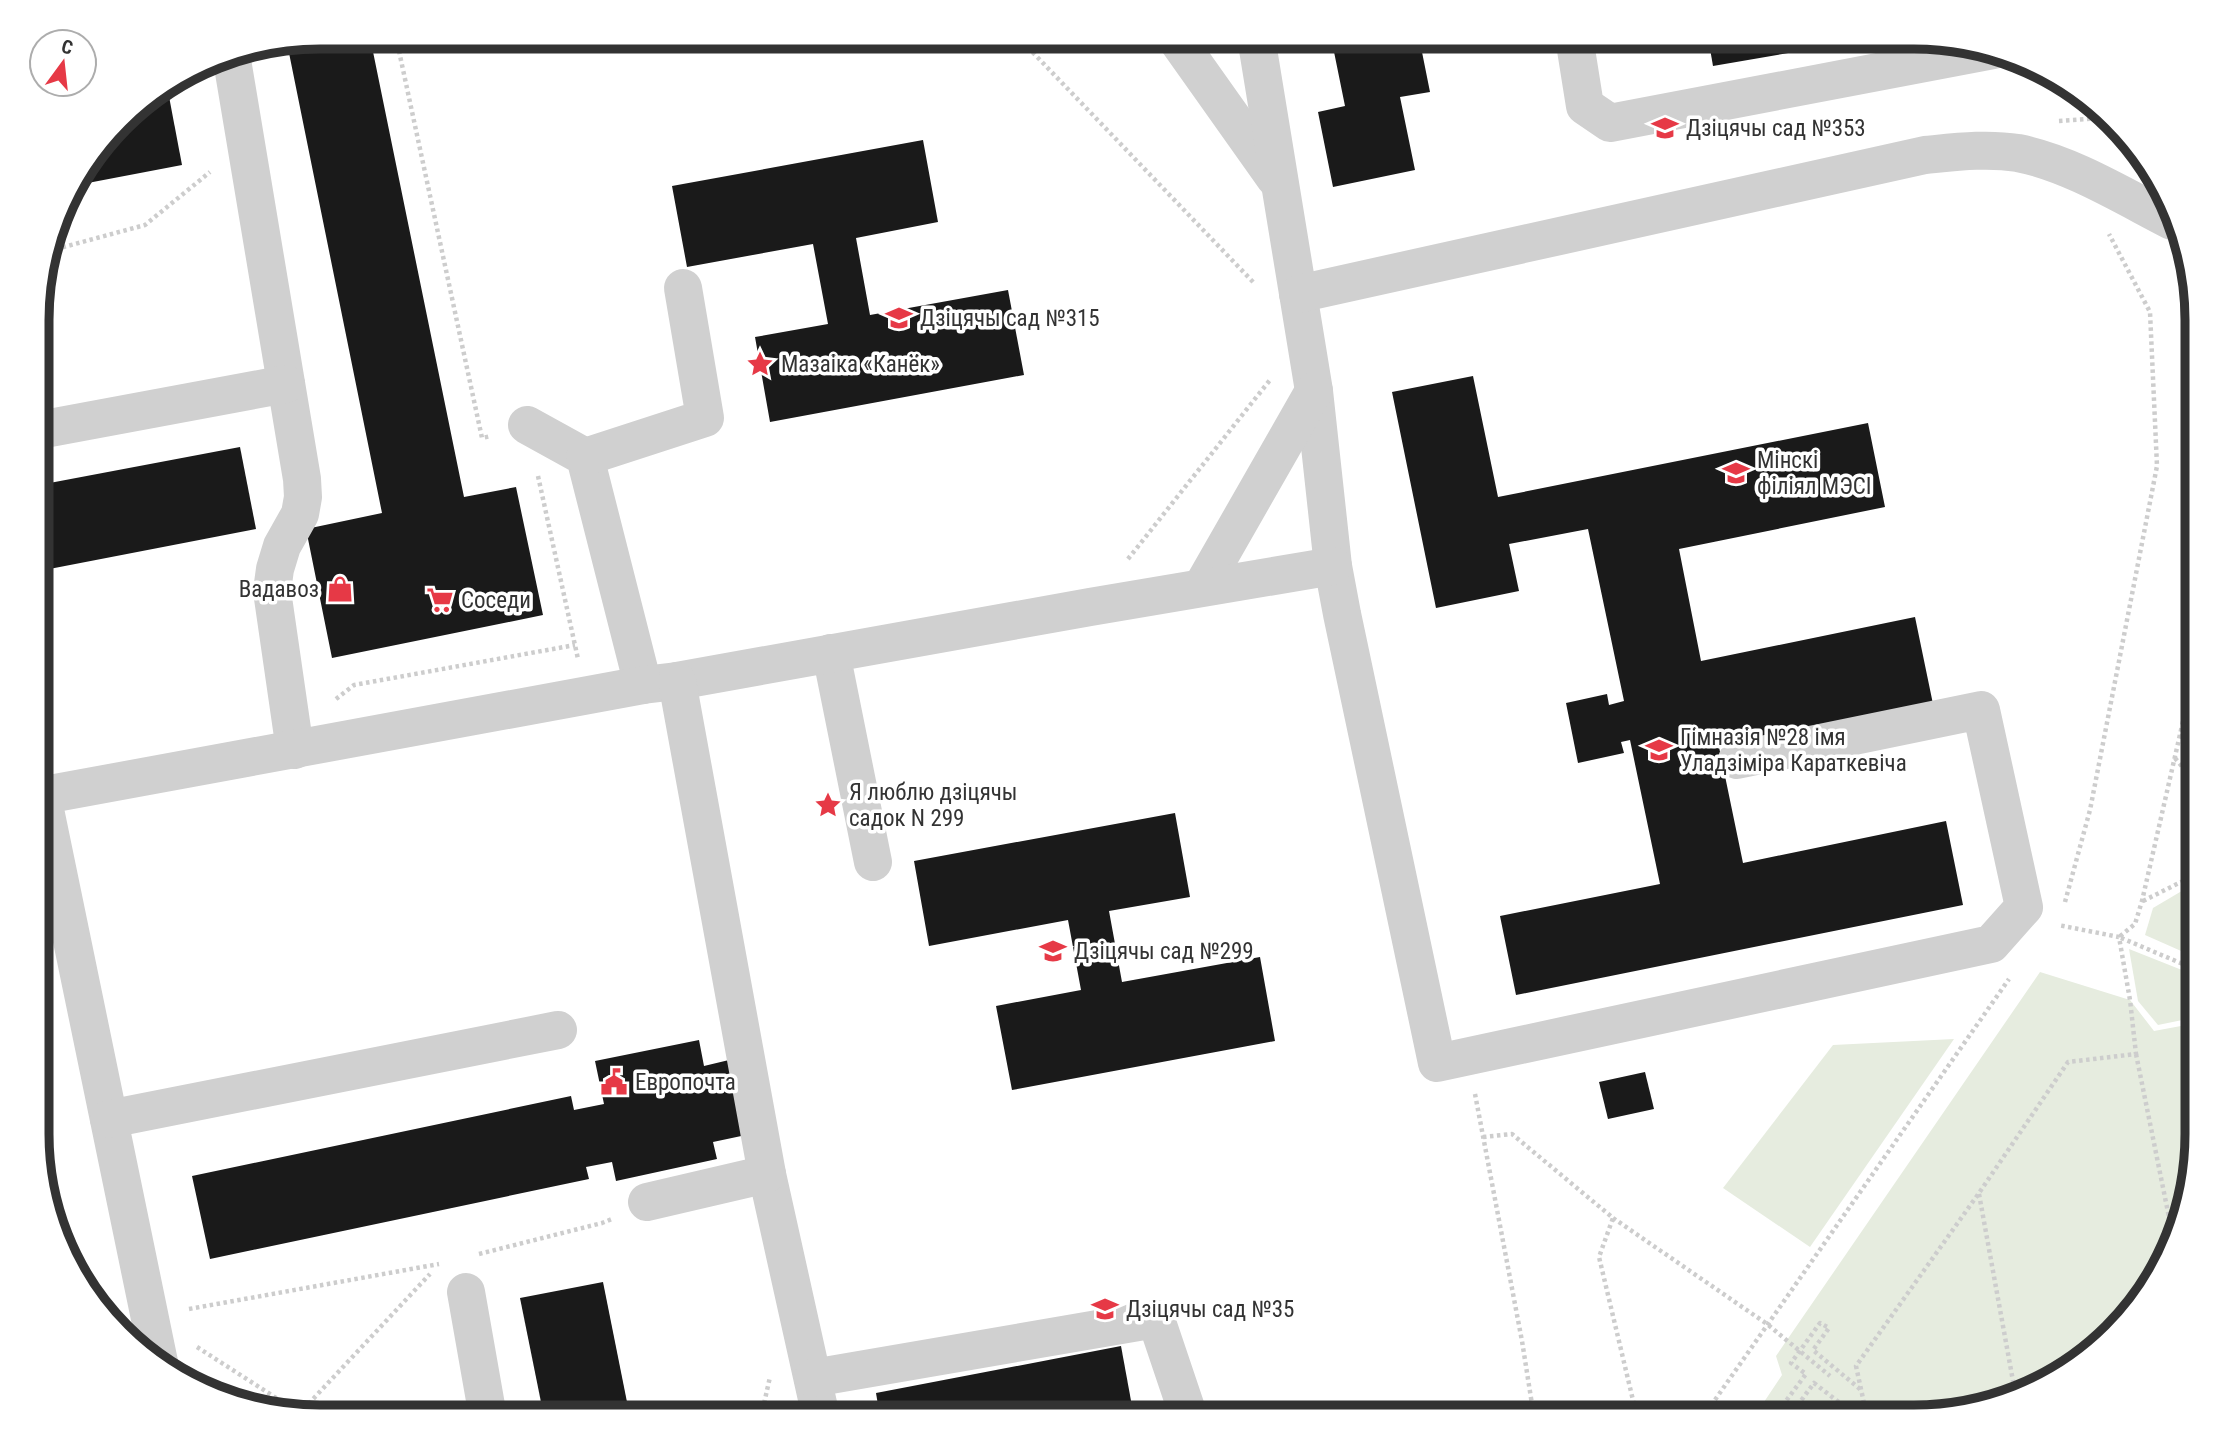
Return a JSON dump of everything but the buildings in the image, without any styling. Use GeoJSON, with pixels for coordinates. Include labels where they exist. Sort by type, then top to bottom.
{"type":"FeatureCollection","features":[{"type":"Feature","properties":{"kind":"lane"},"geometry":{"type":"LineString","coordinates":[[1183,49],[1279,185]]}},
{"type":"Feature","properties":{"kind":"lane"},"geometry":{"type":"LineString","coordinates":[[1258,49],[1314,391],[1342,614],[1437,1063],[1991,944],[2024,907],[1981,710],[1737,760]]}},
{"type":"Feature","properties":{"kind":"lane"},"geometry":{"type":"LineString","coordinates":[[1576,49],[1585,106],[1610,123],[1969,55]]}},
{"type":"Feature","properties":{"kind":"lane"},"geometry":{"type":"LineString","coordinates":[[232,63],[303,497],[300,514],[282,546],[272,591],[295,750]]}},
{"type":"Feature","properties":{"kind":"lane"},"geometry":{"type":"LineString","coordinates":[[1298,293],[1925,155],[1972,150],[2018,153],[2058,165],[2164,217]]}},
{"type":"Feature","properties":{"kind":"lane"},"geometry":{"type":"LineString","coordinates":[[585,457],[705,418],[683,288]]}},
{"type":"Feature","properties":{"kind":"lane"},"geometry":{"type":"LineString","coordinates":[[49,428],[286,384]]}},
{"type":"Feature","properties":{"kind":"lane"},"geometry":{"type":"LineString","coordinates":[[1202,587],[1314,391]]}},
{"type":"Feature","properties":{"kind":"lane"},"geometry":{"type":"LineString","coordinates":[[527,425],[585,457],[660,683],[819,1405]]}},
{"type":"Feature","properties":{"kind":"lane"},"geometry":{"type":"LineString","coordinates":[[49,795],[660,683],[1334,566]]}},
{"type":"Feature","properties":{"kind":"lane"},"geometry":{"type":"LineString","coordinates":[[831,653],[873,862]]}},
{"type":"Feature","properties":{"kind":"lane"},"geometry":{"type":"LineString","coordinates":[[49,834],[156,1350]]}},
{"type":"Feature","properties":{"kind":"lane"},"geometry":{"type":"LineString","coordinates":[[109,1119],[558,1030]]}},
{"type":"Feature","properties":{"kind":"lane"},"geometry":{"type":"LineString","coordinates":[[647,1202],[766,1174]]}},
{"type":"Feature","properties":{"kind":"lane"},"geometry":{"type":"LineString","coordinates":[[466,1292],[486,1405]]}},
{"type":"Feature","properties":{"kind":"lane"},"geometry":{"type":"LineString","coordinates":[[813,1378],[1156,1319],[1185,1405]]}},
{"type":"Feature","properties":{"kind":"path"},"geometry":{"type":"LineString","coordinates":[[399,49],[482,438],[527,425],[586,697]]}},
{"type":"Feature","properties":{"kind":"path"},"geometry":{"type":"LineString","coordinates":[[1029,49],[1257,286]]}},
{"type":"Feature","properties":{"kind":"path"},"geometry":{"type":"LineString","coordinates":[[58,248],[145,225],[245,142]]}},
{"type":"Feature","properties":{"kind":"path"},"geometry":{"type":"LineString","coordinates":[[1090,607],[1305,336]]}},
{"type":"Feature","properties":{"kind":"path"},"geometry":{"type":"LineString","coordinates":[[2119,937],[2135,924],[2143,901],[2185,712]]}},
{"type":"Feature","properties":{"kind":"path"},"geometry":{"type":"LineString","coordinates":[[2179,738],[2185,735]]}},
{"type":"Feature","properties":{"kind":"path"},"geometry":{"type":"LineString","coordinates":[[2175,757],[2185,770]]}},
{"type":"Feature","properties":{"kind":"path"},"geometry":{"type":"LineString","coordinates":[[2143,901],[2185,880]]}},
{"type":"Feature","properties":{"kind":"path"},"geometry":{"type":"LineString","coordinates":[[2049,923],[2119,937],[2185,966]]}},
{"type":"Feature","properties":{"kind":"path"},"geometry":{"type":"LineString","coordinates":[[2119,937],[2136,1055],[2170,1223]]}},
{"type":"Feature","properties":{"kind":"path"},"geometry":{"type":"LineString","coordinates":[[1864,1405],[1856,1366],[2068,1062],[2136,1055]]}},
{"type":"Feature","properties":{"kind":"path"},"geometry":{"type":"LineString","coordinates":[[1467,1056],[1532,1405]]}},
{"type":"Feature","properties":{"kind":"path"},"geometry":{"type":"LineString","coordinates":[[1483,1137],[1512,1134],[1613,1218],[1768,1324],[1830,1376]]}},
{"type":"Feature","properties":{"kind":"path"},"geometry":{"type":"LineString","coordinates":[[1979,1193],[2014,1386]]}},
{"type":"Feature","properties":{"kind":"path"},"geometry":{"type":"LineString","coordinates":[[1613,1218],[1599,1256],[1634,1405]]}},
{"type":"Feature","properties":{"kind":"path"},"geometry":{"type":"LineString","coordinates":[[149,1316],[440,1264]]}},
{"type":"Feature","properties":{"kind":"path"},"geometry":{"type":"LineString","coordinates":[[149,1316],[284,1403]]}},
{"type":"Feature","properties":{"kind":"path"},"geometry":{"type":"LineString","coordinates":[[1783,1405],[1806,1374],[1791,1363],[1820,1323],[1829,1328],[1813,1350],[1861,1391]]}},
{"type":"Feature","properties":{"kind":"path"},"geometry":{"type":"LineString","coordinates":[[1798,1405],[1814,1382],[1843,1405]]}},
{"type":"Feature","properties":{"kind":"shaded area"},"geometry":{"type":"Polygon","coordinates":[[[2185,889],[2185,953],[2145,935],[2153,908],[2185,889]]]}},
{"type":"Feature","properties":{"kind":"shaded area"},"geometry":{"type":"Polygon","coordinates":[[[2129,949],[2185,971],[2185,1019],[2158,1025],[2138,1001],[2129,949]]]}},
{"type":"Feature","properties":{"kind":"shaded area"},"geometry":{"type":"Polygon","coordinates":[[[2040,972],[2130,1000],[2154,1031],[2185,1025],[2183,1169],[2171,1221],[2149,1269],[2129,1299],[2093,1338],[2049,1369],[2001,1391],[1967,1400],[1932,1404],[1762,1405],[1782,1375],[1776,1356],[2040,972]]]}},
{"type":"Feature","properties":{"kind":"shaded area"},"geometry":{"type":"Polygon","coordinates":[[[1954,1039],[1810,1247],[1723,1188],[1833,1045],[1954,1039]]]}},
{"type":"Feature","properties":{"kind":"place","name":"Дзіцячы сад №353"},"geometry":{"type":"Point","coordinates":[1665,128]}},
{"type":"Feature","properties":{"kind":"place","name":"Дзіцячы сад №315"},"geometry":{"type":"Point","coordinates":[899,318]}},
{"type":"Feature","properties":{"kind":"place","name":"Мазаіка «Канёк»"},"geometry":{"type":"Point","coordinates":[760,364]}},
{"type":"Feature","properties":{"kind":"place","name":"Мінскі філіял МЭСІ"},"geometry":{"type":"Point","coordinates":[1736,473]}},
{"type":"Feature","properties":{"kind":"place","name":"Вадавоз"},"geometry":{"type":"Point","coordinates":[340,589]}},
{"type":"Feature","properties":{"kind":"place","name":"Соседи"},"geometry":{"type":"Point","coordinates":[440,600]}},
{"type":"Feature","properties":{"kind":"place","name":"Гімназія №28 імя Уладзіміра Караткевіча"},"geometry":{"type":"Point","coordinates":[1659,750]}},
{"type":"Feature","properties":{"kind":"place","name":"Я люблю дзіцячы садок N 299"},"geometry":{"type":"Point","coordinates":[828,805]}},
{"type":"Feature","properties":{"kind":"place","name":"Дзіцячы сад №299"},"geometry":{"type":"Point","coordinates":[1053,951]}},
{"type":"Feature","properties":{"kind":"place","name":"Европочта"},"geometry":{"type":"Point","coordinates":[614,1082]}},
{"type":"Feature","properties":{"kind":"place","name":"Дзіцячы сад №35"},"geometry":{"type":"Point","coordinates":[1105,1309]}}]}
